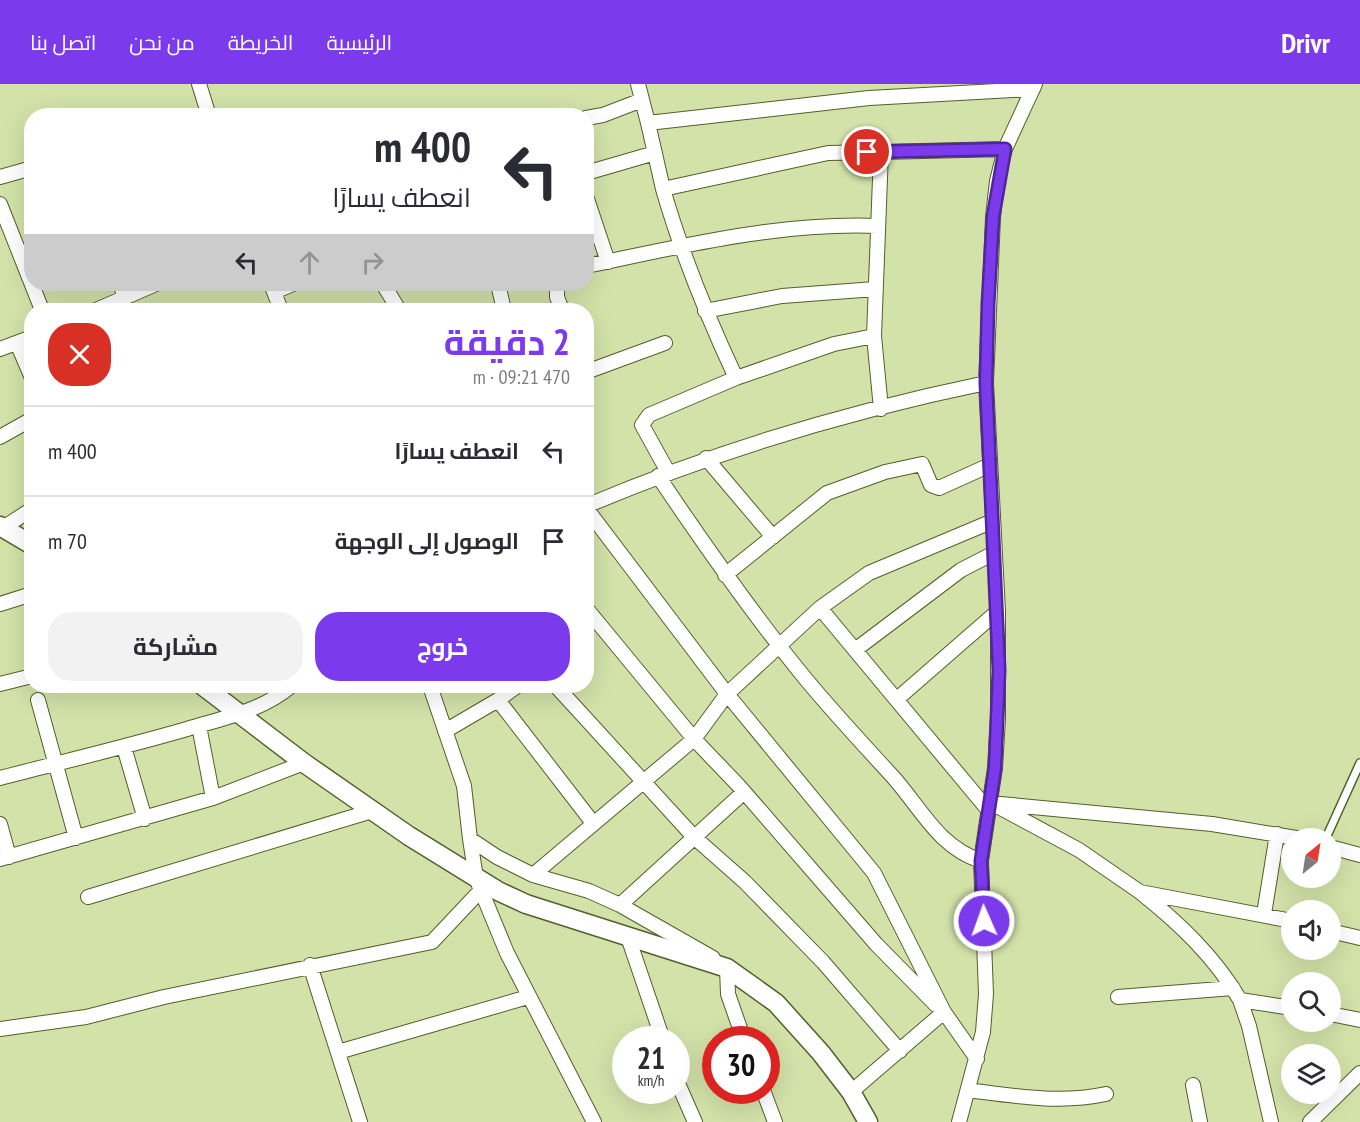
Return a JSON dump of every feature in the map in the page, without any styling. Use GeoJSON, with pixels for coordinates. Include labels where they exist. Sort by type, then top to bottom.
{"type":"FeatureCollection","features":[{"type":"Feature","properties":{"kind":"street"},"geometry":{"type":"LineString","coordinates":[[199,84],[206,108]]}},
{"type":"Feature","properties":{"kind":"street"},"geometry":{"type":"LineString","coordinates":[[638,84],[663,189],[680,245],[705,311],[736,378]]}},
{"type":"Feature","properties":{"kind":"street"},"geometry":{"type":"LineString","coordinates":[[648,123],[879,91],[1034,86],[1005,149],[993,217],[986,383],[998,611],[998,718],[981,861],[986,994],[983,1032],[959,1122]]}},
{"type":"Feature","properties":{"kind":"street"},"geometry":{"type":"LineString","coordinates":[[594,117],[642,100]]}},
{"type":"Feature","properties":{"kind":"street"},"geometry":{"type":"LineString","coordinates":[[663,189],[828,153],[1005,149]]}},
{"type":"Feature","properties":{"kind":"street"},"geometry":{"type":"LineString","coordinates":[[881,152],[873,336],[881,408]]}},
{"type":"Feature","properties":{"kind":"street"},"geometry":{"type":"LineString","coordinates":[[594,171],[655,153]]}},
{"type":"Feature","properties":{"kind":"street"},"geometry":{"type":"LineString","coordinates":[[0,177],[24,170]]}},
{"type":"Feature","properties":{"kind":"street"},"geometry":{"type":"LineString","coordinates":[[0,204],[24,265]]}},
{"type":"Feature","properties":{"kind":"street"},"geometry":{"type":"LineString","coordinates":[[594,219],[609,262]]}},
{"type":"Feature","properties":{"kind":"street"},"geometry":{"type":"LineString","coordinates":[[594,265],[680,245],[820,226],[878,226]]}},
{"type":"Feature","properties":{"kind":"street"},"geometry":{"type":"LineString","coordinates":[[705,311],[783,296],[875,289]]}},
{"type":"Feature","properties":{"kind":"street"},"geometry":{"type":"LineString","coordinates":[[122,291],[125,298]]}},
{"type":"Feature","properties":{"kind":"street"},"geometry":{"type":"LineString","coordinates":[[113,303],[140,291]]}},
{"type":"Feature","properties":{"kind":"street"},"geometry":{"type":"LineString","coordinates":[[873,336],[834,344],[736,378],[670,405],[643,420],[642,425],[663,474],[725,575],[800,671],[900,786],[939,837],[956,850],[981,861]]}},
{"type":"Feature","properties":{"kind":"street"},"geometry":{"type":"LineString","coordinates":[[0,349],[24,340]]}},
{"type":"Feature","properties":{"kind":"street"},"geometry":{"type":"LineString","coordinates":[[17,342],[24,359]]}},
{"type":"Feature","properties":{"kind":"street"},"geometry":{"type":"LineString","coordinates":[[594,369],[665,344]]}},
{"type":"Feature","properties":{"kind":"street"},"geometry":{"type":"LineString","coordinates":[[594,504],[706,458],[881,408],[986,383]]}},
{"type":"Feature","properties":{"kind":"street"},"geometry":{"type":"LineString","coordinates":[[0,437],[24,423]]}},
{"type":"Feature","properties":{"kind":"street"},"geometry":{"type":"LineString","coordinates":[[706,458],[773,537]]}},
{"type":"Feature","properties":{"kind":"street"},"geometry":{"type":"LineString","coordinates":[[725,575],[818,499],[848,483],[922,464],[931,485],[939,488],[990,465]]}},
{"type":"Feature","properties":{"kind":"street"},"geometry":{"type":"LineString","coordinates":[[24,514],[1,527],[24,540]]}},
{"type":"Feature","properties":{"kind":"street"},"geometry":{"type":"LineString","coordinates":[[594,518],[728,694],[874,873],[944,1012],[977,1059]]}},
{"type":"Feature","properties":{"kind":"street"},"geometry":{"type":"LineString","coordinates":[[533,875],[694,740],[728,694],[820,608],[869,573],[993,521]]}},
{"type":"Feature","properties":{"kind":"street"},"geometry":{"type":"LineString","coordinates":[[855,650],[961,570],[994,553]]}},
{"type":"Feature","properties":{"kind":"street"},"geometry":{"type":"LineString","coordinates":[[0,604],[24,596]]}},
{"type":"Feature","properties":{"kind":"street"},"geometry":{"type":"LineString","coordinates":[[820,608],[989,807],[1043,828],[1140,892],[1172,918],[1203,949],[1240,1000],[1252,1036],[1271,1122]]}},
{"type":"Feature","properties":{"kind":"street"},"geometry":{"type":"LineString","coordinates":[[897,699],[998,611]]}},
{"type":"Feature","properties":{"kind":"street"},"geometry":{"type":"LineString","coordinates":[[594,618],[694,740],[744,792],[876,944],[944,1012]]}},
{"type":"Feature","properties":{"kind":"street"},"geometry":{"type":"LineString","coordinates":[[0,684],[24,678]]}},
{"type":"Feature","properties":{"kind":"street"},"geometry":{"type":"LineString","coordinates":[[212,693],[304,763],[478,884],[526,904],[725,966]]}},
{"type":"Feature","properties":{"kind":"street"},"geometry":{"type":"LineString","coordinates":[[0,778],[199,726],[268,703],[282,693]]}},
{"type":"Feature","properties":{"kind":"street"},"geometry":{"type":"LineString","coordinates":[[432,693],[464,786],[478,884],[528,997],[570,1071],[594,1122]]}},
{"type":"Feature","properties":{"kind":"street"},"geometry":{"type":"LineString","coordinates":[[445,731],[508,693]]}},
{"type":"Feature","properties":{"kind":"street"},"geometry":{"type":"LineString","coordinates":[[562,693],[642,783],[694,837],[745,882],[823,962],[900,1051]]}},
{"type":"Feature","properties":{"kind":"street"},"geometry":{"type":"LineString","coordinates":[[38,699],[76,838]]}},
{"type":"Feature","properties":{"kind":"street"},"geometry":{"type":"LineString","coordinates":[[498,700],[593,823]]}},
{"type":"Feature","properties":{"kind":"street"},"geometry":{"type":"LineString","coordinates":[[199,726],[213,798]]}},
{"type":"Feature","properties":{"kind":"street"},"geometry":{"type":"LineString","coordinates":[[124,747],[145,819]]}},
{"type":"Feature","properties":{"kind":"street"},"geometry":{"type":"LineString","coordinates":[[0,824],[5,858],[213,798],[304,763]]}},
{"type":"Feature","properties":{"kind":"street"},"geometry":{"type":"LineString","coordinates":[[620,905],[744,792]]}},
{"type":"Feature","properties":{"kind":"street"},"geometry":{"type":"LineString","coordinates":[[989,807],[1212,824],[1281,835]]}},
{"type":"Feature","properties":{"kind":"street"},"geometry":{"type":"LineString","coordinates":[[88,897],[372,811]]}},
{"type":"Feature","properties":{"kind":"street"},"geometry":{"type":"LineString","coordinates":[[1264,914],[1277,834]]}},
{"type":"Feature","properties":{"kind":"street"},"geometry":{"type":"LineString","coordinates":[[470,839],[533,875],[589,891],[620,905],[725,966],[776,1004],[821,1053],[850,1092],[868,1122]]}},
{"type":"Feature","properties":{"kind":"street"},"geometry":{"type":"LineString","coordinates":[[1341,850],[1360,855]]}},
{"type":"Feature","properties":{"kind":"street"},"geometry":{"type":"LineString","coordinates":[[0,1029],[86,1017],[164,997],[310,965],[432,942],[442,934],[478,884]]}},
{"type":"Feature","properties":{"kind":"street"},"geometry":{"type":"LineString","coordinates":[[1140,892],[1281,918]]}},
{"type":"Feature","properties":{"kind":"street"},"geometry":{"type":"LineString","coordinates":[[1341,934],[1360,938]]}},
{"type":"Feature","properties":{"kind":"street"},"geometry":{"type":"LineString","coordinates":[[628,937],[658,1026]]}},
{"type":"Feature","properties":{"kind":"street"},"geometry":{"type":"LineString","coordinates":[[310,965],[360,1122]]}},
{"type":"Feature","properties":{"kind":"street"},"geometry":{"type":"LineString","coordinates":[[725,966],[728,994],[739,1026]]}},
{"type":"Feature","properties":{"kind":"street"},"geometry":{"type":"LineString","coordinates":[[1118,997],[1233,988]]}},
{"type":"Feature","properties":{"kind":"street"},"geometry":{"type":"LineString","coordinates":[[338,1052],[528,997]]}},
{"type":"Feature","properties":{"kind":"street"},"geometry":{"type":"LineString","coordinates":[[1240,1000],[1281,1006]]}},
{"type":"Feature","properties":{"kind":"street"},"geometry":{"type":"LineString","coordinates":[[850,1092],[944,1012]]}},
{"type":"Feature","properties":{"kind":"street"},"geometry":{"type":"LineString","coordinates":[[1341,1016],[1360,1020]]}},
{"type":"Feature","properties":{"kind":"street"},"geometry":{"type":"LineString","coordinates":[[1310,1122],[1360,1073]]}},
{"type":"Feature","properties":{"kind":"street"},"geometry":{"type":"LineString","coordinates":[[1193,1085],[1200,1122]]}},
{"type":"Feature","properties":{"kind":"street"},"geometry":{"type":"LineString","coordinates":[[968,1090],[1049,1100],[1087,1098],[1106,1094]]}},
{"type":"Feature","properties":{"kind":"street"},"geometry":{"type":"LineString","coordinates":[[687,1104],[695,1122]]}},
{"type":"Feature","properties":{"kind":"street"},"geometry":{"type":"LineString","coordinates":[[768,1104],[775,1122]]}},
{"type":"Feature","properties":{"kind":"lane"},"geometry":{"type":"LineString","coordinates":[[1331,828],[1360,763]]}},
{"type":"Feature","properties":{"kind":"route"},"geometry":{"type":"LineString","coordinates":[[867,152],[1005,149],[997,182],[993,217],[988,304],[986,383],[999,670],[995,768],[981,861],[984,921]]}}]}
